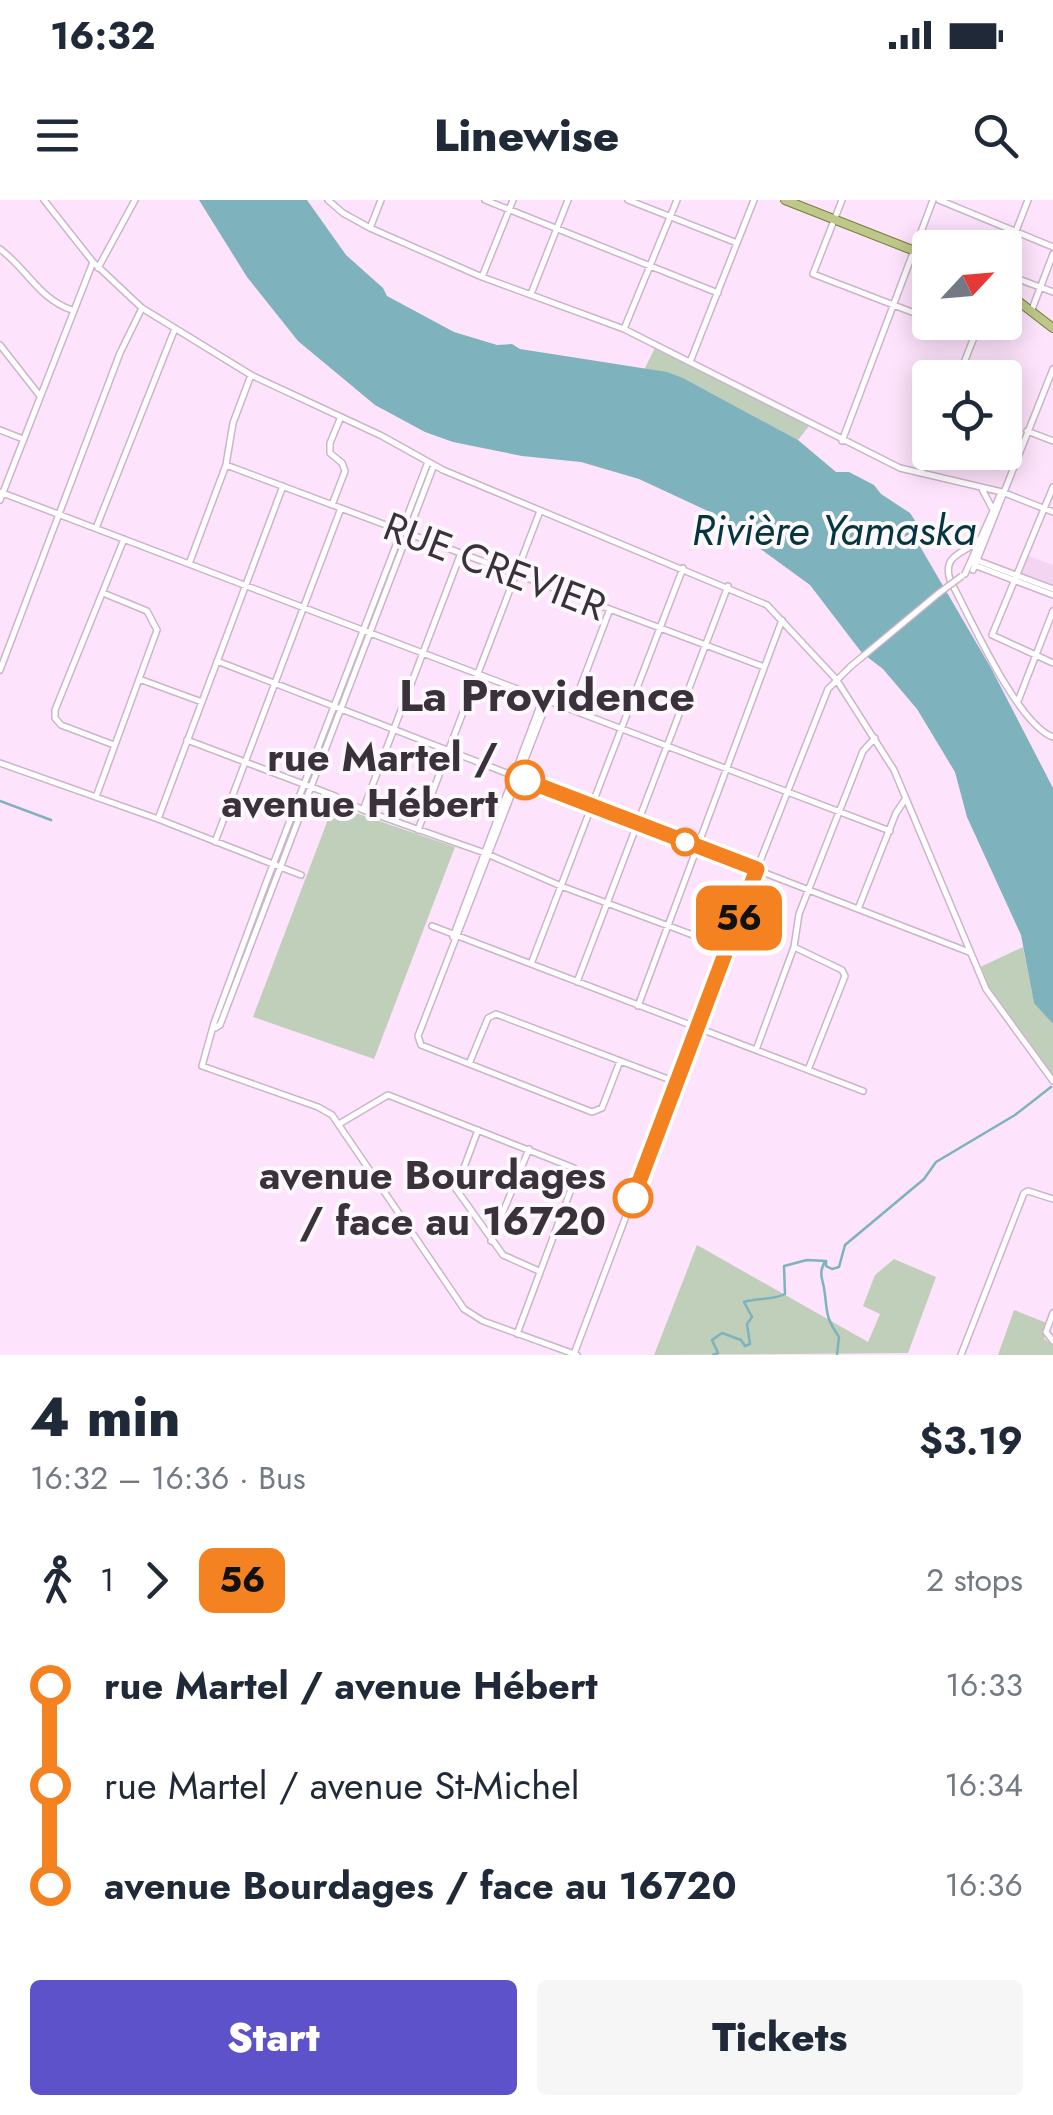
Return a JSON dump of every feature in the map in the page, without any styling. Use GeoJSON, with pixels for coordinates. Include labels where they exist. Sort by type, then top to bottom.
{"type":"FeatureCollection","features":[{"type":"Feature","properties":{"kind":"main road"},"geometry":{"type":"LineString","coordinates":[[784,200],[912,251]]}},
{"type":"Feature","properties":{"kind":"main road"},"geometry":{"type":"LineString","coordinates":[[1022,305],[1053,328]]}},
{"type":"Feature","properties":{"kind":"street"},"geometry":{"type":"LineString","coordinates":[[44,200],[66,232],[142,308],[251,375],[382,436],[431,464],[767,605],[836,680],[875,738],[906,798],[969,952],[1000,1012],[1053,1081]]}},
{"type":"Feature","properties":{"kind":"street"},"geometry":{"type":"LineString","coordinates":[[136,200],[96,264],[73,311],[1,495],[890,832]]}},
{"type":"Feature","properties":{"kind":"street"},"geometry":{"type":"LineString","coordinates":[[328,200],[342,213],[370,228],[482,277],[624,329],[900,468],[1002,492],[1053,512]]}},
{"type":"Feature","properties":{"kind":"street"},"geometry":{"type":"LineString","coordinates":[[370,228],[381,200]]}},
{"type":"Feature","properties":{"kind":"street"},"geometry":{"type":"LineString","coordinates":[[485,200],[718,293]]}},
{"type":"Feature","properties":{"kind":"street"},"geometry":{"type":"LineString","coordinates":[[482,277],[512,200]]}},
{"type":"Feature","properties":{"kind":"street"},"geometry":{"type":"LineString","coordinates":[[531,294],[568,200]]}},
{"type":"Feature","properties":{"kind":"street"},"geometry":{"type":"LineString","coordinates":[[628,200],[737,243]]}},
{"type":"Feature","properties":{"kind":"street"},"geometry":{"type":"LineString","coordinates":[[624,329],[676,200]]}},
{"type":"Feature","properties":{"kind":"street"},"geometry":{"type":"LineString","coordinates":[[690,362],[754,200]]}},
{"type":"Feature","properties":{"kind":"street"},"geometry":{"type":"LineString","coordinates":[[842,200],[813,274],[912,313]]}},
{"type":"Feature","properties":{"kind":"street"},"geometry":{"type":"LineString","coordinates":[[924,230],[936,200],[1011,230]]}},
{"type":"Feature","properties":{"kind":"street"},"geometry":{"type":"LineString","coordinates":[[1017,230],[1028,200]]}},
{"type":"Feature","properties":{"kind":"street"},"geometry":{"type":"LineString","coordinates":[[1022,235],[1053,251],[1030,312]]}},
{"type":"Feature","properties":{"kind":"street"},"geometry":{"type":"LineString","coordinates":[[0,248],[51,302],[73,311]]}},
{"type":"Feature","properties":{"kind":"street"},"geometry":{"type":"LineString","coordinates":[[842,441],[912,260]]}},
{"type":"Feature","properties":{"kind":"street"},"geometry":{"type":"LineString","coordinates":[[1022,280],[1053,292]]}},
{"type":"Feature","properties":{"kind":"street"},"geometry":{"type":"LineString","coordinates":[[0,670],[120,352],[142,308]]}},
{"type":"Feature","properties":{"kind":"street"},"geometry":{"type":"LineString","coordinates":[[96,528],[174,331]]}},
{"type":"Feature","properties":{"kind":"street"},"geometry":{"type":"LineString","coordinates":[[0,345],[40,396]]}},
{"type":"Feature","properties":{"kind":"street"},"geometry":{"type":"LineString","coordinates":[[431,464],[202,1066],[318,1106],[339,1124],[464,1309],[483,1322],[576,1354],[828,690],[850,667],[975,565],[1053,369]]}},
{"type":"Feature","properties":{"kind":"street"},"geometry":{"type":"LineString","coordinates":[[189,564],[226,465],[232,423],[251,375]]}},
{"type":"Feature","properties":{"kind":"street"},"geometry":{"type":"LineString","coordinates":[[332,505],[345,471],[330,453],[341,418]]}},
{"type":"Feature","properties":{"kind":"street"},"geometry":{"type":"LineString","coordinates":[[0,430],[24,439]]}},
{"type":"Feature","properties":{"kind":"street"},"geometry":{"type":"LineString","coordinates":[[1027,432],[1053,441]]}},
{"type":"Feature","properties":{"kind":"street","name":"RUE CREVIER"},"geometry":{"type":"LineString","coordinates":[[226,465],[764,667]]}},
{"type":"Feature","properties":{"kind":"street"},"geometry":{"type":"LineString","coordinates":[[158,818],[283,486]]}},
{"type":"Feature","properties":{"kind":"street"},"geometry":{"type":"LineString","coordinates":[[980,486],[992,508]]}},
{"type":"Feature","properties":{"kind":"street"},"geometry":{"type":"LineString","coordinates":[[1053,488],[992,635],[1053,663]]}},
{"type":"Feature","properties":{"kind":"street"},"geometry":{"type":"LineString","coordinates":[[975,565],[979,540],[1002,492]]}},
{"type":"Feature","properties":{"kind":"street"},"geometry":{"type":"LineString","coordinates":[[215,842],[341,508]]}},
{"type":"Feature","properties":{"kind":"street"},"geometry":{"type":"LineString","coordinates":[[418,830],[540,510]]}},
{"type":"Feature","properties":{"kind":"street"},"geometry":{"type":"LineString","coordinates":[[114,745],[60,724],[55,710],[124,539]]}},
{"type":"Feature","properties":{"kind":"street"},"geometry":{"type":"LineString","coordinates":[[979,540],[956,552],[947,570],[1033,725],[1053,737]]}},
{"type":"Feature","properties":{"kind":"street"},"geometry":{"type":"LineString","coordinates":[[363,810],[461,554]]}},
{"type":"Feature","properties":{"kind":"street"},"geometry":{"type":"LineString","coordinates":[[975,565],[1051,592]]}},
{"type":"Feature","properties":{"kind":"street"},"geometry":{"type":"LineString","coordinates":[[531,964],[682,568]]}},
{"type":"Feature","properties":{"kind":"street"},"geometry":{"type":"LineString","coordinates":[[577,982],[728,586]]}},
{"type":"Feature","properties":{"kind":"street"},"geometry":{"type":"LineString","coordinates":[[96,797],[152,646],[156,624],[147,611],[103,594]]}},
{"type":"Feature","properties":{"kind":"street"},"geometry":{"type":"LineString","coordinates":[[572,709],[610,610]]}},
{"type":"Feature","properties":{"kind":"street"},"geometry":{"type":"LineString","coordinates":[[1018,701],[1053,611]]}},
{"type":"Feature","properties":{"kind":"street"},"geometry":{"type":"LineString","coordinates":[[638,1006],[783,619]]}},
{"type":"Feature","properties":{"kind":"street"},"geometry":{"type":"LineString","coordinates":[[217,661],[969,952]]}},
{"type":"Feature","properties":{"kind":"street"},"geometry":{"type":"LineString","coordinates":[[139,679],[202,702]]}},
{"type":"Feature","properties":{"kind":"street"},"geometry":{"type":"LineString","coordinates":[[546,699],[418,1036],[421,1045],[592,1112],[602,1108],[620,1061]]}},
{"type":"Feature","properties":{"kind":"street"},"geometry":{"type":"LineString","coordinates":[[756,1051],[794,947],[808,889],[863,751],[875,738]]}},
{"type":"Feature","properties":{"kind":"street"},"geometry":{"type":"LineString","coordinates":[[187,740],[728,948]]}},
{"type":"Feature","properties":{"kind":"street"},"geometry":{"type":"LineString","coordinates":[[0,762],[158,818],[301,876]]}},
{"type":"Feature","properties":{"kind":"street"},"geometry":{"type":"LineString","coordinates":[[858,908],[906,798]]}},
{"type":"Feature","properties":{"kind":"street"},"geometry":{"type":"LineString","coordinates":[[432,926],[863,1092]]}},
{"type":"Feature","properties":{"kind":"street"},"geometry":{"type":"LineString","coordinates":[[794,947],[842,970],[845,976],[808,1070]]}},
{"type":"Feature","properties":{"kind":"street"},"geometry":{"type":"LineString","coordinates":[[469,1064],[492,1014],[677,1082]]}},
{"type":"Feature","properties":{"kind":"street"},"geometry":{"type":"LineString","coordinates":[[339,1124],[388,1094],[572,1166],[576,1173],[517,1334]]}},
{"type":"Feature","properties":{"kind":"street"},"geometry":{"type":"LineString","coordinates":[[478,1130],[456,1189],[503,1256],[539,1271]]}},
{"type":"Feature","properties":{"kind":"street"},"geometry":{"type":"LineString","coordinates":[[492,1241],[529,1149]]}},
{"type":"Feature","properties":{"kind":"street"},"geometry":{"type":"LineString","coordinates":[[961,1355],[1024,1193],[1053,1200]]}},
{"type":"Feature","properties":{"kind":"street"},"geometry":{"type":"LineString","coordinates":[[1053,1313],[1046,1332],[1053,1341]]}},
{"type":"Feature","properties":{"kind":"shaded area"},"geometry":{"type":"Polygon","coordinates":[[[1026,555],[1053,565],[1053,595],[1014,580],[1026,555]]]}},
{"type":"Feature","properties":{"kind":"green space"},"geometry":{"type":"Polygon","coordinates":[[[658,342],[813,421],[798,440],[685,379],[644,370],[658,342]]]}},
{"type":"Feature","properties":{"kind":"green space"},"geometry":{"type":"Polygon","coordinates":[[[335,801],[344,809],[455,847],[374,1059],[253,1017],[335,801]]]}},
{"type":"Feature","properties":{"kind":"green space"},"geometry":{"type":"Polygon","coordinates":[[[1023,947],[1034,1002],[1053,1024],[1053,1081],[1016,1033],[976,969],[1023,947]]]}},
{"type":"Feature","properties":{"kind":"green space"},"geometry":{"type":"Polygon","coordinates":[[[697,1245],[868,1342],[880,1314],[863,1306],[875,1275],[894,1259],[936,1277],[908,1353],[654,1355],[697,1245]]]}},
{"type":"Feature","properties":{"kind":"green space"},"geometry":{"type":"Polygon","coordinates":[[[1014,1310],[1049,1324],[1044,1339],[1053,1344],[1053,1355],[998,1355],[1014,1310]]]}},
{"type":"Feature","properties":{"kind":"water","name":"Rivière Yamaska"},"geometry":{"type":"Polygon","coordinates":[[[199,200],[307,200],[346,255],[387,296],[454,332],[497,345],[512,344],[520,349],[667,372],[685,379],[798,440],[836,472],[849,472],[874,485],[910,513],[916,522],[911,533],[903,538],[909,547],[918,543],[991,668],[1053,788],[1053,1024],[1034,1003],[1021,935],[967,817],[955,772],[917,709],[883,669],[862,653],[810,585],[710,512],[639,479],[581,462],[522,456],[453,442],[375,405],[298,341],[247,277],[199,200]]]}},
{"type":"Feature","properties":{"kind":"waterway"},"geometry":{"type":"LineString","coordinates":[[0,801],[51,820]]}},
{"type":"Feature","properties":{"kind":"waterway"},"geometry":{"type":"LineString","coordinates":[[713,1355],[718,1353],[712,1340],[722,1333],[741,1340],[745,1346],[750,1344],[747,1324],[752,1317],[744,1302],[785,1294],[784,1266],[807,1260],[826,1261],[832,1269],[839,1267],[845,1245],[924,1179],[936,1162],[1015,1115],[1051,1087]]}},
{"type":"Feature","properties":{"kind":"waterway"},"geometry":{"type":"LineString","coordinates":[[824,1263],[821,1276],[827,1313],[839,1337],[837,1355]]}},
{"type":"Feature","properties":{"kind":"bus line","name":"56"},"geometry":{"type":"LineString","coordinates":[[525,780],[757,869],[633,1198]]}},
{"type":"Feature","properties":{"kind":"place","name":"rue Martel / avenue Hébert"},"geometry":{"type":"Point","coordinates":[525,780]}},
{"type":"Feature","properties":{"kind":"place","name":"avenue Bourdages / face au 16720"},"geometry":{"type":"Point","coordinates":[633,1198]}},
{"type":"Feature","properties":{"kind":"district","name":"La Providence"},"geometry":{"type":"Point","coordinates":[547,695]}}]}
